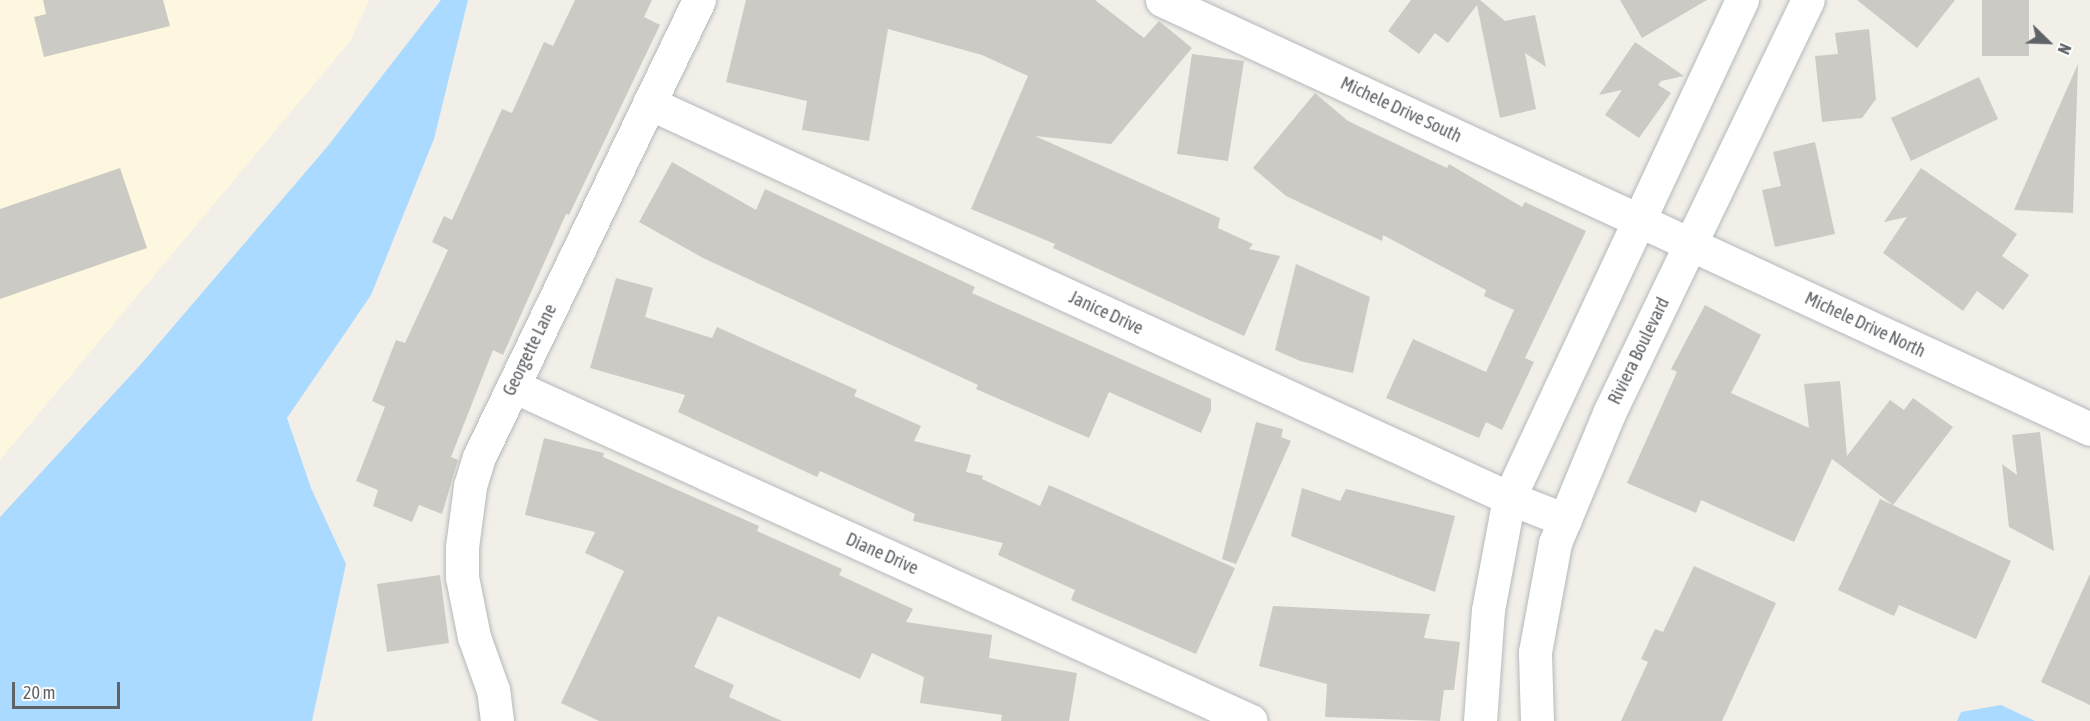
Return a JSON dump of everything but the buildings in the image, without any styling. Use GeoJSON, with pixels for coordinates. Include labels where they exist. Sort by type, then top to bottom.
{"type":"FeatureCollection","features":[{"type":"Feature","properties":{"kind":"street","name":"Georgette Lane"},"geometry":{"type":"LineString","coordinates":[[497,721],[493,690],[466,607],[462,547],[470,486],[479,457],[699,0]]}},
{"type":"Feature","properties":{"kind":"street","name":"Michele Drive South"},"geometry":{"type":"LineString","coordinates":[[1162,0],[1639,220]]}},
{"type":"Feature","properties":{"kind":"street"},"geometry":{"type":"LineString","coordinates":[[1480,721],[1488,610],[1509,498],[1742,0]]}},
{"type":"Feature","properties":{"kind":"street","name":"Riviera Boulevard"},"geometry":{"type":"LineString","coordinates":[[1538,721],[1535,652],[1556,543],[1609,413],[1808,0]]}},
{"type":"Feature","properties":{"kind":"street","name":"Janice Drive"},"geometry":{"type":"LineString","coordinates":[[649,103],[1509,498],[1565,520]]}},
{"type":"Feature","properties":{"kind":"street","name":"Michele Drive North"},"geometry":{"type":"LineString","coordinates":[[1639,220],[2090,429]]}},
{"type":"Feature","properties":{"kind":"street","name":"Diane Drive"},"geometry":{"type":"LineString","coordinates":[[513,386],[1251,721]]}},
{"type":"Feature","properties":{"kind":"shaded area"},"geometry":{"type":"Polygon","coordinates":[[[0,0],[369,0],[351,40],[0,460],[0,0]]]}},
{"type":"Feature","properties":{"kind":"water"},"geometry":{"type":"Polygon","coordinates":[[[441,0],[468,0],[434,139],[371,295],[287,418],[311,488],[346,564],[312,721],[0,721],[0,517],[142,363],[327,147],[441,0]]]}},
{"type":"Feature","properties":{"kind":"water"},"geometry":{"type":"Polygon","coordinates":[[[2001,705],[2035,721],[1957,721],[1961,712],[2001,705]]]}}]}
